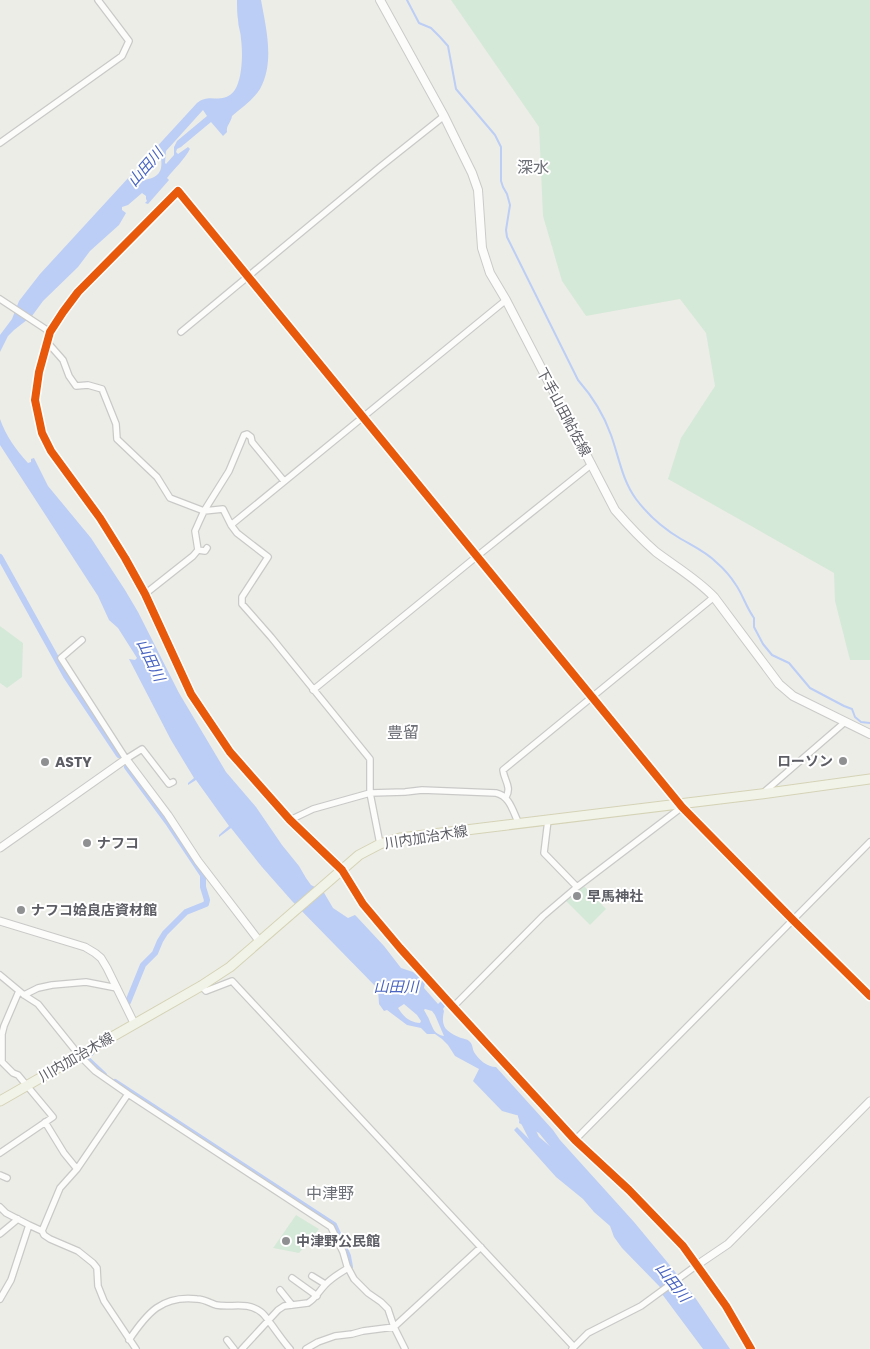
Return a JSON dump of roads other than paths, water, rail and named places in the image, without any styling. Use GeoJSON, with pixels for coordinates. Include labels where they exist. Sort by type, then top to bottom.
{"type":"FeatureCollection","features":[{"type":"Feature","properties":{"kind":"main road","name":"下手山田帖佐線"},"geometry":{"type":"LineString","coordinates":[[380,0],[444,116],[472,173],[478,190],[482,248],[490,273],[506,300],[615,510],[656,552],[696,579],[714,597],[779,684],[793,696],[870,734]]}},
{"type":"Feature","properties":{"kind":"main road","name":"川内加治木線"},"geometry":{"type":"LineString","coordinates":[[0,1100],[201,986],[230,967],[359,855],[380,844],[400,838],[680,805],[870,779]]}},
{"type":"Feature","properties":{"kind":"street"},"geometry":{"type":"LineString","coordinates":[[0,143],[122,56],[129,41],[98,0]]}},
{"type":"Feature","properties":{"kind":"street"},"geometry":{"type":"LineString","coordinates":[[181,332],[380,166],[444,116]]}},
{"type":"Feature","properties":{"kind":"street"},"geometry":{"type":"LineString","coordinates":[[751,1349],[726,1306],[694,1267],[683,1246],[629,1190],[575,1140],[452,1007],[363,904],[341,871],[290,820],[230,752],[191,694],[145,594],[125,558],[100,518],[51,451],[42,434],[34,400],[48,343],[49,331],[78,292],[178,191],[680,805],[870,996]]}},
{"type":"Feature","properties":{"kind":"street"},"geometry":{"type":"LineString","coordinates":[[0,299],[49,331]]}},
{"type":"Feature","properties":{"kind":"street"},"geometry":{"type":"LineString","coordinates":[[231,524],[506,300]]}},
{"type":"Feature","properties":{"kind":"street"},"geometry":{"type":"LineString","coordinates":[[48,343],[63,360],[69,376],[76,386],[102,389],[116,424],[117,439],[156,477],[170,498],[204,511],[223,509],[237,533],[268,557],[242,597],[242,604],[370,759],[370,793],[380,844]]}},
{"type":"Feature","properties":{"kind":"street"},"geometry":{"type":"LineString","coordinates":[[145,594],[198,550],[195,532],[204,511],[229,471],[244,435],[248,434],[251,437],[252,442],[284,481]]}},
{"type":"Feature","properties":{"kind":"street"},"geometry":{"type":"LineString","coordinates":[[313,690],[592,464]]}},
{"type":"Feature","properties":{"kind":"street"},"geometry":{"type":"LineString","coordinates":[[198,550],[205,551],[208,548]]}},
{"type":"Feature","properties":{"kind":"street"},"geometry":{"type":"LineString","coordinates":[[506,797],[509,787],[503,770],[714,597]]}},
{"type":"Feature","properties":{"kind":"street"},"geometry":{"type":"LineString","coordinates":[[82,640],[61,658],[126,759],[168,815],[198,861],[260,942]]}},
{"type":"Feature","properties":{"kind":"street"},"geometry":{"type":"LineString","coordinates":[[761,794],[845,722]]}},
{"type":"Feature","properties":{"kind":"street"},"geometry":{"type":"LineString","coordinates":[[0,848],[142,749],[168,784],[173,782]]}},
{"type":"Feature","properties":{"kind":"street"},"geometry":{"type":"LineString","coordinates":[[290,820],[313,809],[370,793],[422,790],[502,794],[506,797],[519,824]]}},
{"type":"Feature","properties":{"kind":"street"},"geometry":{"type":"LineString","coordinates":[[452,1007],[543,916],[680,805]]}},
{"type":"Feature","properties":{"kind":"street"},"geometry":{"type":"LineString","coordinates":[[548,820],[544,853],[577,887]]}},
{"type":"Feature","properties":{"kind":"street"},"geometry":{"type":"LineString","coordinates":[[575,1140],[870,842]]}},
{"type":"Feature","properties":{"kind":"street"},"geometry":{"type":"LineString","coordinates":[[0,921],[85,947],[95,952],[107,968],[134,1023]]}},
{"type":"Feature","properties":{"kind":"street"},"geometry":{"type":"LineString","coordinates":[[0,975],[38,1004],[79,1056],[95,1072],[332,1227],[348,1268],[357,1284],[388,1310],[394,1327],[406,1349]]}},
{"type":"Feature","properties":{"kind":"street"},"geometry":{"type":"LineString","coordinates":[[201,986],[206,991],[232,981],[573,1348],[588,1333],[641,1306],[728,1244],[870,1100]]}},
{"type":"Feature","properties":{"kind":"street"},"geometry":{"type":"LineString","coordinates":[[0,1153],[53,1117],[18,1075],[13,1073],[2,1062],[2,1034],[4,1026],[22,993],[45,986],[77,982],[117,988]]}},
{"type":"Feature","properties":{"kind":"street"},"geometry":{"type":"LineString","coordinates":[[42,1230],[60,1188],[77,1169],[128,1094]]}},
{"type":"Feature","properties":{"kind":"street"},"geometry":{"type":"LineString","coordinates":[[45,1122],[64,1153],[77,1169]]}},
{"type":"Feature","properties":{"kind":"street"},"geometry":{"type":"LineString","coordinates":[[0,1175],[7,1178]]}},
{"type":"Feature","properties":{"kind":"street"},"geometry":{"type":"LineString","coordinates":[[0,1207],[6,1213],[42,1230],[44,1235],[50,1239],[78,1251],[97,1268],[98,1286],[104,1301],[136,1349]]}},
{"type":"Feature","properties":{"kind":"street"},"geometry":{"type":"LineString","coordinates":[[0,1234],[18,1219]]}},
{"type":"Feature","properties":{"kind":"street"},"geometry":{"type":"LineString","coordinates":[[0,1299],[11,1280],[29,1224]]}},
{"type":"Feature","properties":{"kind":"street"},"geometry":{"type":"LineString","coordinates":[[306,1349],[335,1336],[394,1327],[480,1247]]}},
{"type":"Feature","properties":{"kind":"street"},"geometry":{"type":"LineString","coordinates":[[242,1349],[278,1310],[284,1306],[308,1303],[317,1296],[325,1284],[348,1268]]}},
{"type":"Feature","properties":{"kind":"street"},"geometry":{"type":"LineString","coordinates":[[312,1276],[325,1284]]}},
{"type":"Feature","properties":{"kind":"street"},"geometry":{"type":"LineString","coordinates":[[292,1278],[317,1296]]}},
{"type":"Feature","properties":{"kind":"street"},"geometry":{"type":"LineString","coordinates":[[280,1290],[292,1305]]}},
{"type":"Feature","properties":{"kind":"street"},"geometry":{"type":"LineString","coordinates":[[129,1340],[145,1317],[158,1306],[186,1298],[199,1299],[216,1305],[250,1306],[262,1312],[290,1349]]}},
{"type":"Feature","properties":{"kind":"street"},"geometry":{"type":"LineString","coordinates":[[227,1340],[234,1349]]}},
{"type":"Feature","properties":{"kind":"water"},"geometry":{"type":"Polygon","coordinates":[[[237,0],[261,0],[267,33],[268,56],[265,79],[260,89],[232,116],[227,132],[223,136],[211,122],[177,149],[176,152],[178,154],[188,147],[190,149],[167,178],[169,180],[148,204],[145,203],[147,201],[146,196],[142,193],[128,205],[122,207],[122,210],[126,213],[119,225],[90,251],[78,267],[43,301],[32,316],[8,336],[0,352],[0,335],[12,319],[19,301],[40,274],[197,103],[201,100],[226,97],[234,91],[240,77],[242,61],[237,0]],[[203,110],[166,151],[166,164],[174,155],[174,147],[177,141],[207,116],[203,110]],[[161,157],[137,184],[152,178],[160,172],[161,157]]]}},
{"type":"Feature","properties":{"kind":"water","name":"山田川"},"geometry":{"type":"Polygon","coordinates":[[[0,419],[8,437],[19,453],[28,463],[34,458],[48,486],[91,538],[138,612],[179,693],[226,772],[256,807],[311,885],[323,891],[333,908],[348,918],[355,915],[384,946],[401,968],[413,972],[425,983],[424,988],[438,1004],[441,1001],[445,1006],[443,1009],[443,1022],[446,1029],[452,1034],[470,1042],[478,1058],[486,1064],[496,1067],[553,1130],[668,1263],[694,1296],[730,1349],[703,1349],[662,1294],[664,1292],[622,1248],[614,1237],[610,1226],[583,1199],[556,1177],[514,1130],[517,1127],[530,1140],[555,1160],[559,1161],[539,1133],[519,1123],[520,1116],[502,1111],[473,1081],[479,1069],[455,1056],[448,1045],[435,1034],[427,1034],[421,1028],[407,1025],[387,1010],[384,1011],[379,1004],[378,989],[292,901],[231,828],[219,837],[229,826],[196,780],[188,785],[194,778],[171,740],[129,659],[135,660],[137,658],[118,628],[109,620],[98,596],[0,445],[0,419]],[[404,1004],[398,1008],[402,1014],[410,1020],[420,1023],[421,1021],[417,1015],[404,1004]],[[425,1009],[435,1031],[444,1036],[435,1015],[432,1011],[425,1009]]]}},
{"type":"Feature","properties":{"kind":"waterway"},"geometry":{"type":"LineString","coordinates":[[407,0],[419,23],[431,28],[448,46],[456,89],[495,135],[501,147],[501,181],[510,205],[506,230],[507,237],[578,380],[593,399],[605,420],[631,492],[646,511],[657,521],[675,535],[708,555],[727,573],[754,618],[754,627],[763,644],[772,655],[789,663],[810,688],[852,709],[855,717],[861,722],[870,723]]}},
{"type":"Feature","properties":{"kind":"waterway"},"geometry":{"type":"LineString","coordinates":[[0,557],[66,676],[119,755]]}},
{"type":"Feature","properties":{"kind":"waterway"},"geometry":{"type":"LineString","coordinates":[[127,767],[169,824],[203,875],[203,887],[207,900],[206,904],[186,912],[165,933],[155,953],[143,965],[128,1002]]}},
{"type":"Feature","properties":{"kind":"waterway"},"geometry":{"type":"LineString","coordinates":[[91,1053],[86,1056],[88,1060],[104,1075]]}},
{"type":"Feature","properties":{"kind":"waterway"},"geometry":{"type":"LineString","coordinates":[[115,1082],[334,1225],[348,1256],[350,1267]]}},
{"type":"Feature","properties":{"kind":"waterway","name":"山田川"},"geometry":{"type":"LineString","coordinates":[[523,1116],[535,1140],[570,1170]]}},
{"type":"Feature","properties":{"kind":"place","name":"ローソン"},"geometry":{"type":"Point","coordinates":[843,761]}},
{"type":"Feature","properties":{"kind":"place","name":"ASTY"},"geometry":{"type":"Point","coordinates":[45,762]}},
{"type":"Feature","properties":{"kind":"place","name":"ナフコ"},"geometry":{"type":"Point","coordinates":[87,843]}},
{"type":"Feature","properties":{"kind":"place","name":"早馬神社"},"geometry":{"type":"Point","coordinates":[577,896]}},
{"type":"Feature","properties":{"kind":"place","name":"ナフコ姶良店資材館"},"geometry":{"type":"Point","coordinates":[21,910]}},
{"type":"Feature","properties":{"kind":"place","name":"中津野公民館"},"geometry":{"type":"Point","coordinates":[286,1241]}},
{"type":"Feature","properties":{"kind":"district","name":"深水"},"geometry":{"type":"Point","coordinates":[533,167]}},
{"type":"Feature","properties":{"kind":"district","name":"豊留"},"geometry":{"type":"Point","coordinates":[403,732]}},
{"type":"Feature","properties":{"kind":"district","name":"中津野"},"geometry":{"type":"Point","coordinates":[330,1193]}}]}
